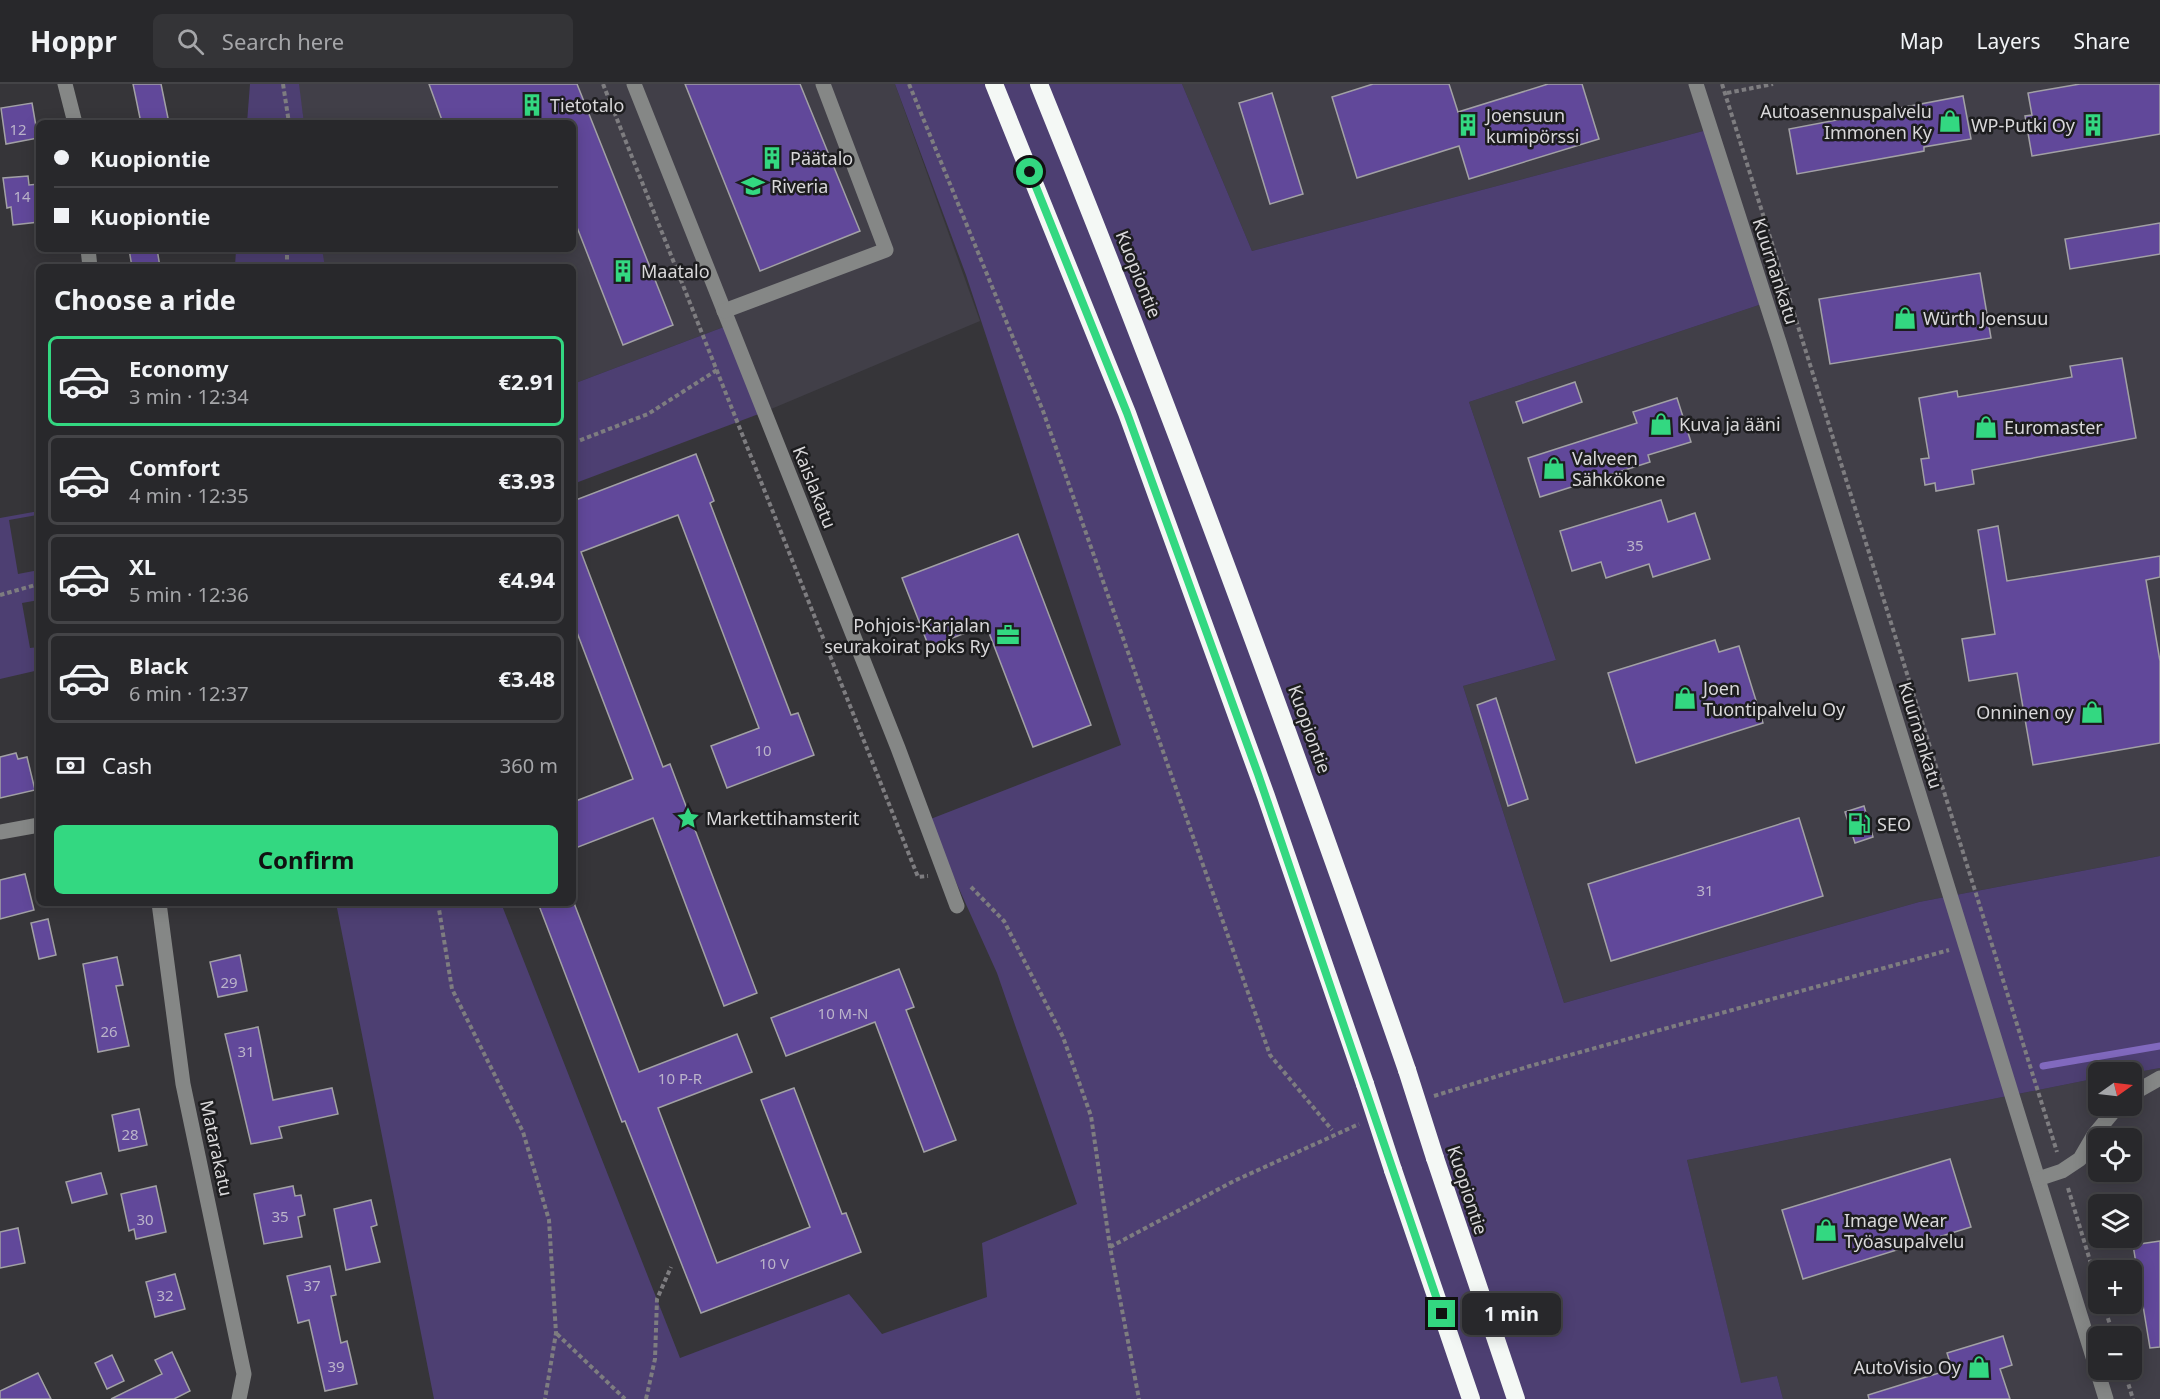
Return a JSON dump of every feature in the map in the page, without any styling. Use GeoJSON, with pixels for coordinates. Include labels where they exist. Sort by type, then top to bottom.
{"type":"FeatureCollection","features":[{"type":"Feature","properties":{"kind":"highway"},"geometry":{"type":"LineString","coordinates":[[994,84],[1127,413],[1266,796],[1470,1399]]}},
{"type":"Feature","properties":{"kind":"highway","name":"Kuopiontie"},"geometry":{"type":"LineString","coordinates":[[1039,84],[1165,398],[1306,778],[1407,1070],[1516,1399]]}},
{"type":"Feature","properties":{"kind":"street"},"geometry":{"type":"LineString","coordinates":[[65,84],[74,120]]}},
{"type":"Feature","properties":{"kind":"street","name":"Kaislakatu"},"geometry":{"type":"LineString","coordinates":[[634,84],[898,748],[957,906]]}},
{"type":"Feature","properties":{"kind":"street"},"geometry":{"type":"LineString","coordinates":[[724,311],[886,250],[823,84]]}},
{"type":"Feature","properties":{"kind":"street","name":"Kuurnankatu"},"geometry":{"type":"LineString","coordinates":[[1696,84],[2106,1399]]}},
{"type":"Feature","properties":{"kind":"street"},"geometry":{"type":"LineString","coordinates":[[0,832],[36,826]]}},
{"type":"Feature","properties":{"kind":"street","name":"Matarakatu"},"geometry":{"type":"LineString","coordinates":[[159,906],[183,1084],[244,1374],[239,1399]]}},
{"type":"Feature","properties":{"kind":"street"},"geometry":{"type":"LineString","coordinates":[[2142,1088],[2160,1078]]}},
{"type":"Feature","properties":{"kind":"street"},"geometry":{"type":"LineString","coordinates":[[2038,1179],[2062,1171],[2080,1159],[2094,1135],[2110,1116]]}},
{"type":"Feature","properties":{"kind":"path"},"geometry":{"type":"LineString","coordinates":[[284,84],[289,120]]}},
{"type":"Feature","properties":{"kind":"path"},"geometry":{"type":"LineString","coordinates":[[603,84],[918,878],[957,872],[1004,921],[1063,1037],[1091,1116],[1110,1247],[1139,1399]]}},
{"type":"Feature","properties":{"kind":"path"},"geometry":{"type":"LineString","coordinates":[[909,84],[1043,411],[1270,1055],[1332,1130]]}},
{"type":"Feature","properties":{"kind":"path"},"geometry":{"type":"LineString","coordinates":[[1722,84],[1727,93],[2090,1260]]}},
{"type":"Feature","properties":{"kind":"path"},"geometry":{"type":"LineString","coordinates":[[1727,93],[1773,84]]}},
{"type":"Feature","properties":{"kind":"path"},"geometry":{"type":"LineString","coordinates":[[576,442],[648,414],[717,370]]}},
{"type":"Feature","properties":{"kind":"path"},"geometry":{"type":"LineString","coordinates":[[1,594],[36,585]]}},
{"type":"Feature","properties":{"kind":"path"},"geometry":{"type":"LineString","coordinates":[[438,906],[452,989],[523,1132],[549,1220],[556,1333],[545,1399]]}},
{"type":"Feature","properties":{"kind":"path"},"geometry":{"type":"LineString","coordinates":[[1446,1091],[1990,938]]}},
{"type":"Feature","properties":{"kind":"path"},"geometry":{"type":"LineString","coordinates":[[1110,1247],[1234,1181],[1348,1128]]}},
{"type":"Feature","properties":{"kind":"path"},"geometry":{"type":"LineString","coordinates":[[646,1399],[655,1359],[657,1299],[671,1267]]}},
{"type":"Feature","properties":{"kind":"path"},"geometry":{"type":"LineString","coordinates":[[556,1333],[625,1399]]}},
{"type":"Feature","properties":{"kind":"path"},"geometry":{"type":"LineString","coordinates":[[2127,1380],[2133,1399]]}},
{"type":"Feature","properties":{"kind":"shaded area"},"geometry":{"type":"Polygon","coordinates":[[[250,84],[299,84],[304,120],[247,120],[250,84]]]}},
{"type":"Feature","properties":{"kind":"shaded area","name":"Riveria"},"geometry":{"type":"Polygon","coordinates":[[[298,84],[895,84],[980,321],[764,412],[729,325],[576,383],[576,264],[324,264],[322,252],[576,252],[576,120],[304,120],[298,84]]]}},
{"type":"Feature","properties":{"kind":"shaded area"},"geometry":{"type":"Polygon","coordinates":[[[895,84],[1182,84],[1252,251],[1707,130],[1762,304],[1469,402],[1556,660],[1463,686],[1564,1003],[1919,902],[2160,856],[2160,1068],[2142,1071],[2142,1062],[2088,1062],[2088,1080],[1687,1160],[1741,1383],[1777,1376],[1783,1399],[434,1399],[337,906],[502,906],[680,1358],[849,1294],[882,1334],[987,1297],[982,1243],[1077,1204],[997,973],[928,820],[1121,745],[966,275],[895,84]]]}},
{"type":"Feature","properties":{"kind":"shaded area"},"geometry":{"type":"Polygon","coordinates":[[[1182,84],[2160,84],[2160,856],[1919,902],[1564,1003],[1463,686],[1556,660],[1469,402],[1762,304],[1707,130],[1252,251],[1182,84]]]}},
{"type":"Feature","properties":{"kind":"shaded area"},"geometry":{"type":"Polygon","coordinates":[[[236,252],[322,252],[324,264],[235,264],[236,252]]]}},
{"type":"Feature","properties":{"kind":"shaded area"},"geometry":{"type":"Polygon","coordinates":[[[729,325],[764,412],[576,483],[576,383],[729,325]]]}},
{"type":"Feature","properties":{"kind":"shaded area"},"geometry":{"type":"Polygon","coordinates":[[[36,512],[36,515],[9,520],[18,574],[36,571],[36,601],[22,603],[30,648],[36,647],[36,671],[0,679],[0,518],[36,512]]]}},
{"type":"Feature","properties":{"kind":"shaded area"},"geometry":{"type":"Polygon","coordinates":[[[2160,1068],[2160,1399],[1783,1399],[1777,1376],[1741,1384],[1687,1160],[2088,1080],[2088,1116],[2142,1116],[2142,1071],[2160,1068]]]}},
{"type":"Feature","properties":{"kind":"building"},"geometry":{"type":"Polygon","coordinates":[[[133,84],[161,84],[168,120],[140,120],[133,84]]]}},
{"type":"Feature","properties":{"kind":"building"},"geometry":{"type":"Polygon","coordinates":[[[429,84],[577,84],[673,325],[623,345],[576,225],[576,120],[442,120],[429,84]]]}},
{"type":"Feature","properties":{"kind":"building","name":"Päätalo"},"geometry":{"type":"Polygon","coordinates":[[[685,84],[800,84],[860,231],[760,271],[685,84]]]}},
{"type":"Feature","properties":{"kind":"building","name":"Joensuun kumipörssi"},"geometry":{"type":"Polygon","coordinates":[[[1373,84],[1449,84],[1458,112],[1548,84],[1582,84],[1599,139],[1469,179],[1459,146],[1357,178],[1332,97],[1373,84]]]}},
{"type":"Feature","properties":{"kind":"building","name":"WP-Putki Oy"},"geometry":{"type":"Polygon","coordinates":[[[2080,84],[2160,84],[2160,134],[2032,156],[2025,116],[2032,115],[2028,93],[2080,84]]]}},
{"type":"Feature","properties":{"kind":"building"},"geometry":{"type":"Polygon","coordinates":[[[1272,93],[1303,194],[1270,204],[1239,103],[1272,93]]]}},
{"type":"Feature","properties":{"kind":"building"},"geometry":{"type":"Polygon","coordinates":[[[1963,96],[1971,139],[1924,147],[1924,151],[1797,174],[1789,129],[1963,96]]]}},
{"type":"Feature","properties":{"kind":"building"},"geometry":{"type":"Polygon","coordinates":[[[32,103],[36,138],[6,144],[1,108],[32,103]]]}},
{"type":"Feature","properties":{"kind":"building"},"geometry":{"type":"Polygon","coordinates":[[[28,176],[29,185],[36,184],[36,222],[13,225],[11,207],[7,208],[3,178],[28,176]]]}},
{"type":"Feature","properties":{"kind":"building"},"geometry":{"type":"Polygon","coordinates":[[[2160,223],[2160,254],[2070,269],[2065,239],[2160,223]]]}},
{"type":"Feature","properties":{"kind":"building"},"geometry":{"type":"Polygon","coordinates":[[[130,252],[158,252],[160,264],[132,264],[130,252]]]}},
{"type":"Feature","properties":{"kind":"building","name":"Würth Joensuu"},"geometry":{"type":"Polygon","coordinates":[[[1980,273],[1991,338],[1830,364],[1819,299],[1980,273]]]}},
{"type":"Feature","properties":{"kind":"building","name":"Euromaster"},"geometry":{"type":"Polygon","coordinates":[[[2122,358],[2136,438],[1972,470],[1974,484],[1936,491],[1935,483],[1925,485],[1921,459],[1929,458],[1919,398],[1957,391],[1958,397],[2072,377],[2070,366],[2122,358]]]}},
{"type":"Feature","properties":{"kind":"building"},"geometry":{"type":"Polygon","coordinates":[[[1575,382],[1582,402],[1523,423],[1516,402],[1575,382]]]}},
{"type":"Feature","properties":{"kind":"building"},"geometry":{"type":"Polygon","coordinates":[[[1677,398],[1691,442],[1648,455],[1650,462],[1540,497],[1528,458],[1637,423],[1633,412],[1677,398]]]}},
{"type":"Feature","properties":{"kind":"building"},"geometry":{"type":"Polygon","coordinates":[[[696,454],[714,501],[710,503],[791,715],[798,713],[814,755],[727,788],[711,746],[759,728],[678,515],[581,552],[663,767],[670,764],[757,993],[724,1006],[653,818],[576,848],[576,801],[633,779],[576,630],[576,500],[696,454]]]}},
{"type":"Feature","properties":{"kind":"building"},"geometry":{"type":"Polygon","coordinates":[[[1661,500],[1668,522],[1695,513],[1710,559],[1653,577],[1649,564],[1606,578],[1601,562],[1572,571],[1560,531],[1661,500]]]}},
{"type":"Feature","properties":{"kind":"building","name":"Onninen oy"},"geometry":{"type":"Polygon","coordinates":[[[1998,526],[2007,581],[2160,556],[2160,577],[2146,580],[2160,661],[2160,743],[2033,765],[2017,673],[1969,681],[1962,639],[1995,634],[1978,530],[1998,526]]]}},
{"type":"Feature","properties":{"kind":"building"},"geometry":{"type":"Polygon","coordinates":[[[1018,534],[1091,725],[1033,747],[986,625],[929,647],[902,578],[1018,534]]]}},
{"type":"Feature","properties":{"kind":"building","name":"Joen Tuontipalvelu Oy"},"geometry":{"type":"Polygon","coordinates":[[[1715,640],[1719,652],[1739,646],[1763,723],[1636,763],[1608,673],[1715,640]]]}},
{"type":"Feature","properties":{"kind":"building"},"geometry":{"type":"Polygon","coordinates":[[[1496,698],[1528,799],[1508,806],[1477,705],[1496,698]]]}},
{"type":"Feature","properties":{"kind":"building"},"geometry":{"type":"Polygon","coordinates":[[[16,753],[18,759],[27,757],[35,790],[0,798],[0,757],[16,753]]]}},
{"type":"Feature","properties":{"kind":"building","name":"SEO"},"geometry":{"type":"Polygon","coordinates":[[[1864,806],[1873,837],[1855,843],[1845,812],[1864,806]]]}},
{"type":"Feature","properties":{"kind":"building"},"geometry":{"type":"Polygon","coordinates":[[[1799,818],[1823,896],[1611,961],[1588,884],[1799,818]]]}},
{"type":"Feature","properties":{"kind":"building"},"geometry":{"type":"Polygon","coordinates":[[[25,874],[34,910],[0,919],[0,880],[25,874]]]}},
{"type":"Feature","properties":{"kind":"building"},"geometry":{"type":"Polygon","coordinates":[[[539,906],[575,906],[639,1072],[737,1034],[752,1072],[658,1108],[717,1263],[810,1227],[761,1100],[794,1088],[842,1214],[846,1213],[861,1252],[701,1313],[625,1121],[622,1122],[539,906]]]}},
{"type":"Feature","properties":{"kind":"building"},"geometry":{"type":"Polygon","coordinates":[[[48,919],[56,955],[39,959],[31,923],[48,919]]]}},
{"type":"Feature","properties":{"kind":"building"},"geometry":{"type":"Polygon","coordinates":[[[240,955],[247,991],[218,997],[210,962],[240,955]]]}},
{"type":"Feature","properties":{"kind":"building"},"geometry":{"type":"Polygon","coordinates":[[[117,957],[123,985],[116,986],[129,1046],[98,1052],[83,964],[117,957]]]}},
{"type":"Feature","properties":{"kind":"building"},"geometry":{"type":"Polygon","coordinates":[[[899,969],[914,1007],[906,1010],[956,1140],[924,1152],[875,1022],[786,1056],[771,1018],[899,969]]]}},
{"type":"Feature","properties":{"kind":"building"},"geometry":{"type":"Polygon","coordinates":[[[258,1027],[273,1100],[332,1088],[338,1114],[279,1127],[282,1138],[251,1144],[225,1034],[258,1027]]]}},
{"type":"Feature","properties":{"kind":"building"},"geometry":{"type":"Polygon","coordinates":[[[139,1109],[147,1145],[119,1151],[112,1115],[139,1109]]]}},
{"type":"Feature","properties":{"kind":"building"},"geometry":{"type":"Polygon","coordinates":[[[1950,1159],[1971,1227],[1803,1279],[1782,1210],[1950,1159]]]}},
{"type":"Feature","properties":{"kind":"building"},"geometry":{"type":"Polygon","coordinates":[[[101,1173],[107,1194],[72,1203],[66,1182],[101,1173]]]}},
{"type":"Feature","properties":{"kind":"building"},"geometry":{"type":"Polygon","coordinates":[[[156,1186],[166,1232],[136,1239],[134,1229],[129,1231],[121,1194],[156,1186]]]}},
{"type":"Feature","properties":{"kind":"building"},"geometry":{"type":"Polygon","coordinates":[[[293,1186],[295,1196],[301,1195],[305,1215],[298,1217],[302,1237],[264,1244],[254,1194],[293,1186]]]}},
{"type":"Feature","properties":{"kind":"building"},"geometry":{"type":"Polygon","coordinates":[[[371,1200],[377,1225],[371,1227],[380,1262],[346,1270],[334,1209],[371,1200]]]}},
{"type":"Feature","properties":{"kind":"building"},"geometry":{"type":"Polygon","coordinates":[[[18,1228],[25,1263],[0,1268],[0,1232],[18,1228]]]}},
{"type":"Feature","properties":{"kind":"building"},"geometry":{"type":"Polygon","coordinates":[[[2160,1241],[2160,1347],[2150,1348],[2142,1300],[2142,1260],[2135,1260],[2133,1248],[2142,1248],[2142,1244],[2160,1241]]]}},
{"type":"Feature","properties":{"kind":"building"},"geometry":{"type":"Polygon","coordinates":[[[330,1266],[336,1295],[331,1296],[341,1343],[347,1341],[357,1384],[325,1391],[309,1320],[298,1323],[287,1276],[330,1266]]]}},
{"type":"Feature","properties":{"kind":"building"},"geometry":{"type":"Polygon","coordinates":[[[175,1274],[185,1309],[155,1317],[146,1282],[175,1274]]]}},
{"type":"Feature","properties":{"kind":"building","name":"AutoVisio Oy"},"geometry":{"type":"Polygon","coordinates":[[[2003,1336],[2012,1365],[2000,1369],[2010,1399],[1869,1399],[1868,1395],[1952,1369],[1947,1353],[2003,1336]]]}},
{"type":"Feature","properties":{"kind":"building"},"geometry":{"type":"Polygon","coordinates":[[[172,1352],[190,1391],[174,1399],[111,1399],[162,1374],[155,1360],[172,1352]]]}},
{"type":"Feature","properties":{"kind":"building"},"geometry":{"type":"Polygon","coordinates":[[[112,1355],[124,1381],[107,1389],[95,1363],[112,1355]]]}},
{"type":"Feature","properties":{"kind":"building"},"geometry":{"type":"Polygon","coordinates":[[[38,1373],[51,1399],[0,1399],[0,1391],[38,1373]]]}},
{"type":"Feature","properties":{"kind":"waterway"},"geometry":{"type":"LineString","coordinates":[[2043,1066],[2160,1046]]}},
{"type":"Feature","properties":{"kind":"place","name":"Tietotalo"},"geometry":{"type":"Point","coordinates":[532,105]}},
{"type":"Feature","properties":{"kind":"place","name":"Autoasennuspalvelu Immonen Ky"},"geometry":{"type":"Point","coordinates":[1950,121]}},
{"type":"Feature","properties":{"kind":"place","name":"Joensuun kumipörssi"},"geometry":{"type":"Point","coordinates":[1468,125]}},
{"type":"Feature","properties":{"kind":"place","name":"WP-Putki Oy"},"geometry":{"type":"Point","coordinates":[2093,125]}},
{"type":"Feature","properties":{"kind":"place","name":"Päätalo"},"geometry":{"type":"Point","coordinates":[772,158]}},
{"type":"Feature","properties":{"kind":"place","name":"Riveria"},"geometry":{"type":"Point","coordinates":[753,186]}},
{"type":"Feature","properties":{"kind":"place","name":"Maatalo"},"geometry":{"type":"Point","coordinates":[623,271]}},
{"type":"Feature","properties":{"kind":"place","name":"Würth Joensuu"},"geometry":{"type":"Point","coordinates":[1905,318]}},
{"type":"Feature","properties":{"kind":"place","name":"Kuva ja ääni"},"geometry":{"type":"Point","coordinates":[1661,424]}},
{"type":"Feature","properties":{"kind":"place","name":"Euromaster"},"geometry":{"type":"Point","coordinates":[1986,427]}},
{"type":"Feature","properties":{"kind":"place","name":"Valveen Sähkökone"},"geometry":{"type":"Point","coordinates":[1554,468]}},
{"type":"Feature","properties":{"kind":"place","name":"Pohjois-Karjalan seurakoirat poks Ry"},"geometry":{"type":"Point","coordinates":[1008,635]}},
{"type":"Feature","properties":{"kind":"place","name":"Joen Tuontipalvelu Oy"},"geometry":{"type":"Point","coordinates":[1685,698]}},
{"type":"Feature","properties":{"kind":"place","name":"Onninen oy"},"geometry":{"type":"Point","coordinates":[2092,712]}},
{"type":"Feature","properties":{"kind":"place","name":"Markettihamsterit"},"geometry":{"type":"Point","coordinates":[688,818]}},
{"type":"Feature","properties":{"kind":"place","name":"SEO"},"geometry":{"type":"Point","coordinates":[1859,824]}},
{"type":"Feature","properties":{"kind":"place","name":"Image Wear Työasupalvelu"},"geometry":{"type":"Point","coordinates":[1826,1230]}},
{"type":"Feature","properties":{"kind":"place","name":"AutoVisio Oy"},"geometry":{"type":"Point","coordinates":[1979,1367]}},
{"type":"Feature","properties":{"kind":"route"},"geometry":{"type":"LineString","coordinates":[[1030,172],[1127,413],[1258,774],[1442,1314]]}}]}
